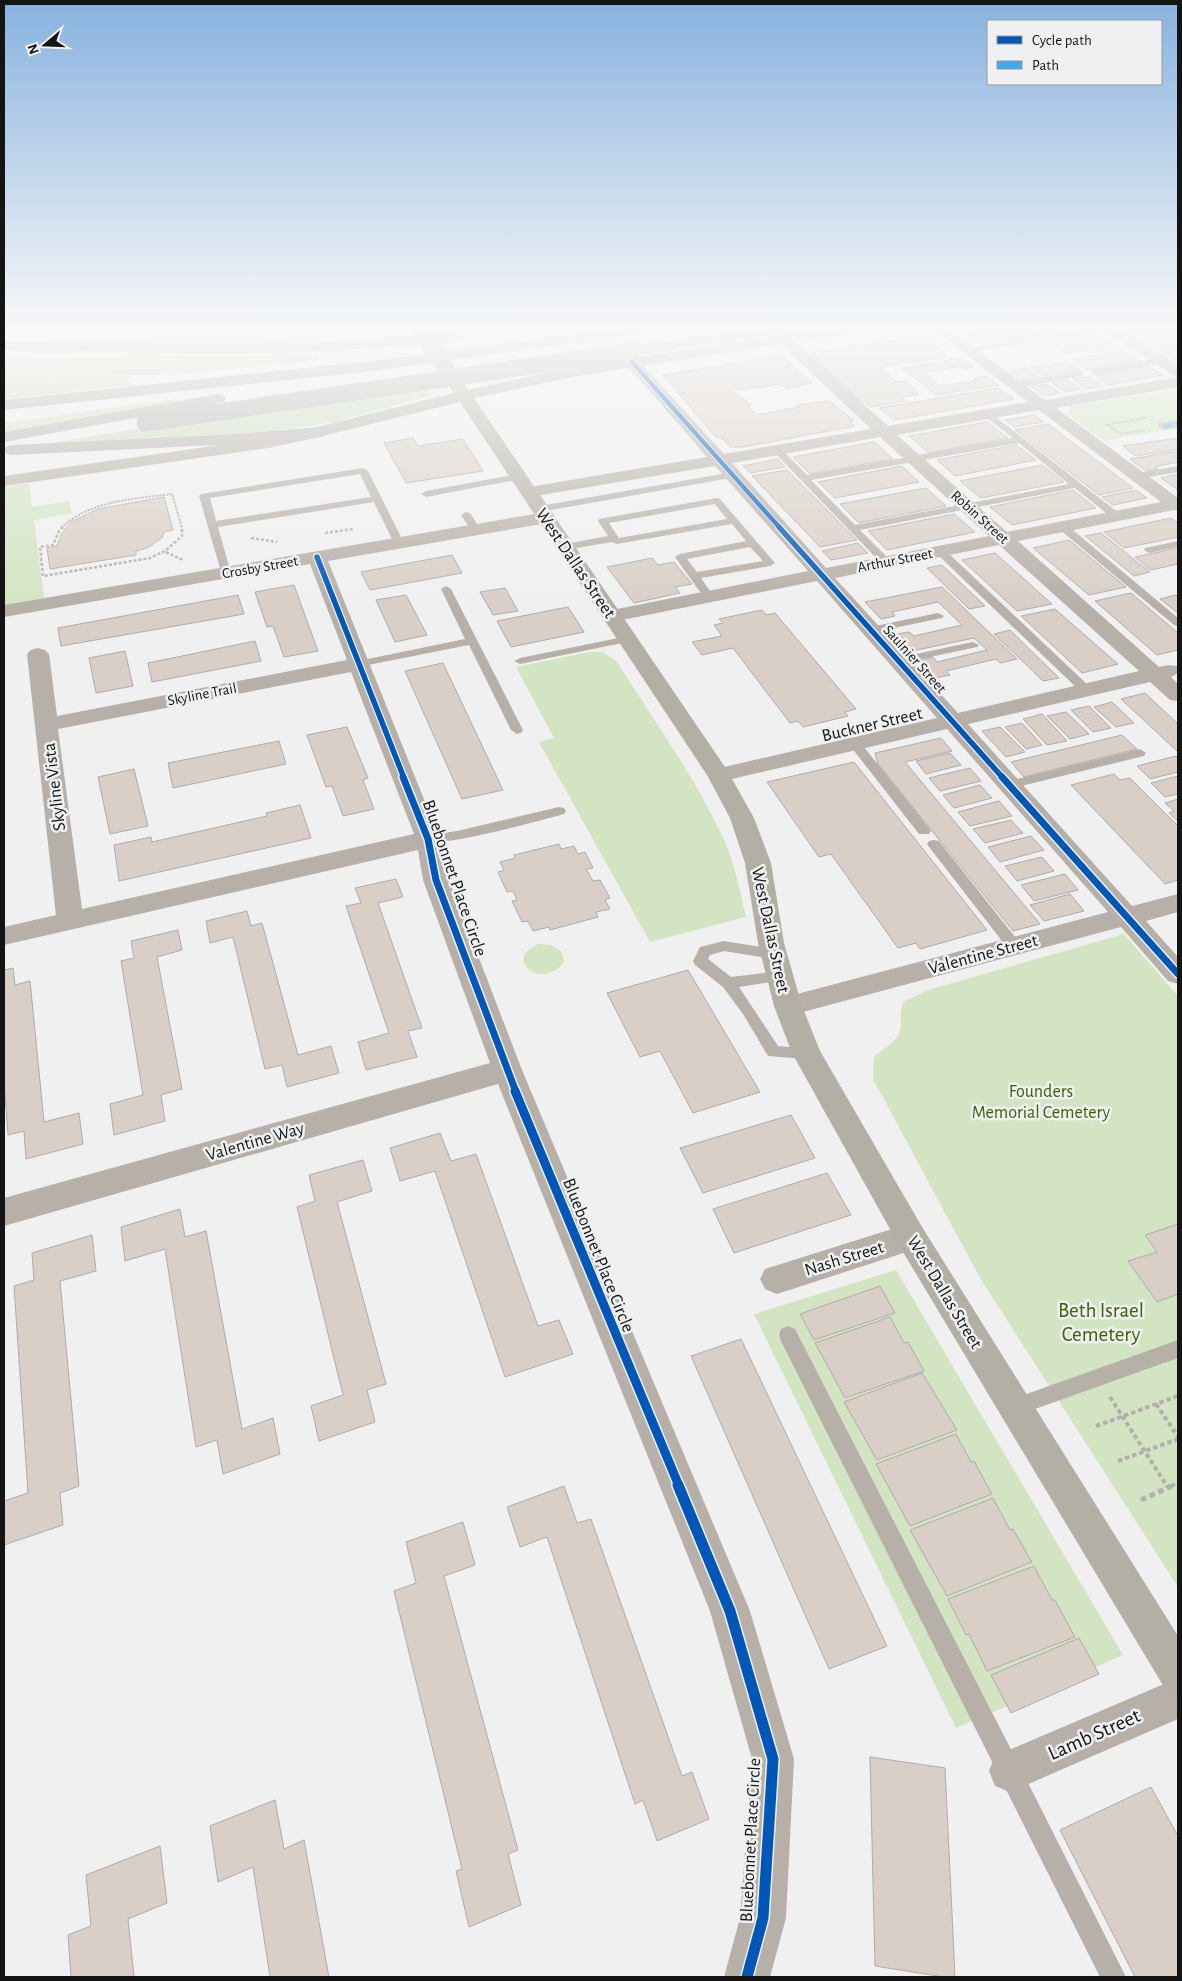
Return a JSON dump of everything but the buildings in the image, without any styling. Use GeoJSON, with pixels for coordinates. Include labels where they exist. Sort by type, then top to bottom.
{"type":"FeatureCollection","features":[{"type":"Feature","properties":{"kind":"highway"},"geometry":{"type":"LineString","coordinates":[[4,437],[91,421]]}},
{"type":"Feature","properties":{"kind":"highway"},"geometry":{"type":"LineString","coordinates":[[4,443],[156,421]]}},
{"type":"Feature","properties":{"kind":"highway"},"geometry":{"type":"LineString","coordinates":[[4,451],[237,439],[319,432]]}},
{"type":"Feature","properties":{"kind":"main road"},"geometry":{"type":"LineString","coordinates":[[319,432],[368,421]]}},
{"type":"Feature","properties":{"kind":"main road","name":"West Dallas Street"},"geometry":{"type":"LineString","coordinates":[[469,421],[524,485],[719,775],[742,818],[758,863],[777,965],[788,1006],[806,1053],[911,1237],[1014,1407],[1169,1637],[1178,1673]]}},
{"type":"Feature","properties":{"kind":"street","name":"Saulnier Street"},"geometry":{"type":"LineString","coordinates":[[687,421],[820,575],[1178,974]]}},
{"type":"Feature","properties":{"kind":"street","name":"Robin Street"},"geometry":{"type":"LineString","coordinates":[[872,421],[1178,695]]}},
{"type":"Feature","properties":{"kind":"street"},"geometry":{"type":"LineString","coordinates":[[524,485],[719,459],[945,421]]}},
{"type":"Feature","properties":{"kind":"street"},"geometry":{"type":"LineString","coordinates":[[1064,421],[1178,505]]}},
{"type":"Feature","properties":{"kind":"street"},"geometry":{"type":"LineString","coordinates":[[1164,426],[1178,424]]}},
{"type":"Feature","properties":{"kind":"street"},"geometry":{"type":"LineString","coordinates":[[4,482],[259,445],[319,432]]}},
{"type":"Feature","properties":{"kind":"street","name":"Arthur Street"},"geometry":{"type":"LineString","coordinates":[[612,616],[1178,505]]}},
{"type":"Feature","properties":{"kind":"street","name":"Crosby Street"},"geometry":{"type":"LineString","coordinates":[[4,611],[226,573],[319,546],[399,544],[471,522],[543,514]]}},
{"type":"Feature","properties":{"kind":"street","name":"Bluebonnet Place Circle"},"geometry":{"type":"LineString","coordinates":[[319,546],[358,664],[428,839],[436,880],[507,1070],[730,1611],[773,1759],[763,1918],[747,1977]]}},
{"type":"Feature","properties":{"kind":"street","name":"Skyline Vista"},"geometry":{"type":"LineString","coordinates":[[38,654],[70,920]]}},
{"type":"Feature","properties":{"kind":"street","name":"Skyline Trail"},"geometry":{"type":"LineString","coordinates":[[46,725],[358,664]]}},
{"type":"Feature","properties":{"kind":"street","name":"Buckner Street"},"geometry":{"type":"LineString","coordinates":[[719,775],[1178,669]]}},
{"type":"Feature","properties":{"kind":"street","name":"Bluebonnet Place Circle"},"geometry":{"type":"LineString","coordinates":[[4,936],[428,839]]}},
{"type":"Feature","properties":{"kind":"street","name":"Valentine Street"},"geometry":{"type":"LineString","coordinates":[[788,1006],[1178,903]]}},
{"type":"Feature","properties":{"kind":"street","name":"Valentine Way"},"geometry":{"type":"LineString","coordinates":[[4,1212],[507,1070]]}},
{"type":"Feature","properties":{"kind":"street","name":"Nash Street"},"geometry":{"type":"LineString","coordinates":[[777,1279],[911,1237]]}},
{"type":"Feature","properties":{"kind":"street","name":"Lamb Street"},"geometry":{"type":"LineString","coordinates":[[1010,1771],[1178,1698]]}},
{"type":"Feature","properties":{"kind":"lane"},"geometry":{"type":"LineString","coordinates":[[997,421],[1116,516]]}},
{"type":"Feature","properties":{"kind":"lane"},"geometry":{"type":"LineString","coordinates":[[805,478],[1020,440]]}},
{"type":"Feature","properties":{"kind":"lane"},"geometry":{"type":"LineString","coordinates":[[776,449],[886,562]]}},
{"type":"Feature","properties":{"kind":"lane"},"geometry":{"type":"LineString","coordinates":[[1138,476],[1178,469]]}},
{"type":"Feature","properties":{"kind":"lane"},"geometry":{"type":"LineString","coordinates":[[226,573],[204,496],[363,471],[399,544]]}},
{"type":"Feature","properties":{"kind":"lane"},"geometry":{"type":"LineString","coordinates":[[543,514],[733,475]]}},
{"type":"Feature","properties":{"kind":"lane"},"geometry":{"type":"LineString","coordinates":[[426,494],[524,485]]}},
{"type":"Feature","properties":{"kind":"lane"},"geometry":{"type":"LineString","coordinates":[[853,528],[1077,485]]}},
{"type":"Feature","properties":{"kind":"lane"},"geometry":{"type":"LineString","coordinates":[[213,525],[376,498]]}},
{"type":"Feature","properties":{"kind":"lane"},"geometry":{"type":"LineString","coordinates":[[694,576],[770,563],[717,501],[603,521],[617,541],[734,521]]}},
{"type":"Feature","properties":{"kind":"lane"},"geometry":{"type":"LineString","coordinates":[[1063,527],[1178,623]]}},
{"type":"Feature","properties":{"kind":"lane"},"geometry":{"type":"LineString","coordinates":[[566,547],[614,538]]}},
{"type":"Feature","properties":{"kind":"lane"},"geometry":{"type":"LineString","coordinates":[[709,597],[680,557],[753,543]]}},
{"type":"Feature","properties":{"kind":"lane"},"geometry":{"type":"LineString","coordinates":[[1149,550],[1178,544]]}},
{"type":"Feature","properties":{"kind":"lane"},"geometry":{"type":"LineString","coordinates":[[940,551],[1086,690]]}},
{"type":"Feature","properties":{"kind":"lane"},"geometry":{"type":"LineString","coordinates":[[446,589],[517,730]]}},
{"type":"Feature","properties":{"kind":"lane"},"geometry":{"type":"LineString","coordinates":[[870,630],[938,616]]}},
{"type":"Feature","properties":{"kind":"lane"},"geometry":{"type":"LineString","coordinates":[[520,661],[628,639]]}},
{"type":"Feature","properties":{"kind":"lane"},"geometry":{"type":"LineString","coordinates":[[358,664],[472,641]]}},
{"type":"Feature","properties":{"kind":"lane"},"geometry":{"type":"LineString","coordinates":[[897,661],[973,645]]}},
{"type":"Feature","properties":{"kind":"lane"},"geometry":{"type":"LineString","coordinates":[[855,744],[924,831]]}},
{"type":"Feature","properties":{"kind":"lane"},"geometry":{"type":"LineString","coordinates":[[1009,785],[1140,753]]}},
{"type":"Feature","properties":{"kind":"lane"},"geometry":{"type":"LineString","coordinates":[[428,839],[457,835],[559,811]]}},
{"type":"Feature","properties":{"kind":"lane"},"geometry":{"type":"LineString","coordinates":[[934,844],[1014,946]]}},
{"type":"Feature","properties":{"kind":"lane"},"geometry":{"type":"LineString","coordinates":[[777,965],[724,946],[705,951],[700,961],[728,984],[748,1010],[774,1052],[806,1053]]}},
{"type":"Feature","properties":{"kind":"lane"},"geometry":{"type":"LineString","coordinates":[[728,984],[777,965]]}},
{"type":"Feature","properties":{"kind":"lane"},"geometry":{"type":"LineString","coordinates":[[788,1335],[1113,1977]]}},
{"type":"Feature","properties":{"kind":"lane"},"geometry":{"type":"LineString","coordinates":[[1014,1407],[1178,1349]]}},
{"type":"Feature","properties":{"kind":"path"},"geometry":{"type":"LineString","coordinates":[[1102,426],[1126,421]]}},
{"type":"Feature","properties":{"kind":"path"},"geometry":{"type":"LineString","coordinates":[[1108,425],[1121,434],[1147,429],[1136,421]]}},
{"type":"Feature","properties":{"kind":"path"},"geometry":{"type":"LineString","coordinates":[[172,494],[182,536],[165,552],[139,560],[43,576],[40,547],[53,545],[55,535],[62,525],[75,516],[92,509],[120,502],[172,494]]}},
{"type":"Feature","properties":{"kind":"path"},"geometry":{"type":"LineString","coordinates":[[319,546],[339,530],[356,529]]}},
{"type":"Feature","properties":{"kind":"path"},"geometry":{"type":"LineString","coordinates":[[243,537],[285,542]]}},
{"type":"Feature","properties":{"kind":"path"},"geometry":{"type":"LineString","coordinates":[[1097,1378],[1168,1487]]}},
{"type":"Feature","properties":{"kind":"path"},"geometry":{"type":"LineString","coordinates":[[1096,1426],[1178,1396]]}},
{"type":"Feature","properties":{"kind":"path"},"geometry":{"type":"LineString","coordinates":[[1118,1461],[1178,1438],[1156,1404]]}},
{"type":"Feature","properties":{"kind":"path"},"geometry":{"type":"LineString","coordinates":[[1141,1500],[1178,1483]]}},
{"type":"Feature","properties":{"kind":"green space"},"geometry":{"type":"Polygon","coordinates":[[[15,421],[68,421],[4,433],[4,423],[15,421]]]}},
{"type":"Feature","properties":{"kind":"green space"},"geometry":{"type":"Polygon","coordinates":[[[184,421],[336,421],[255,434],[44,444],[184,421]]]}},
{"type":"Feature","properties":{"kind":"green space"},"geometry":{"type":"Polygon","coordinates":[[[1077,421],[1178,421],[1178,428],[1104,441],[1077,421]]]}},
{"type":"Feature","properties":{"kind":"green space"},"geometry":{"type":"Polygon","coordinates":[[[29,483],[32,507],[69,501],[72,513],[34,520],[44,598],[4,605],[4,487],[29,483]]]}},
{"type":"Feature","properties":{"kind":"green space"},"geometry":{"type":"Polygon","coordinates":[[[589,652],[602,652],[616,661],[697,789],[721,833],[729,853],[746,917],[650,942],[539,742],[554,738],[516,667],[589,652]]]}},
{"type":"Feature","properties":{"kind":"green space","name":"Founders Memorial Cemetery"},"geometry":{"type":"Polygon","coordinates":[[[1124,934],[1178,996],[1178,1587],[980,1278],[873,1079],[874,1057],[895,1039],[900,1030],[903,1002],[928,990],[1124,934]]]}},
{"type":"Feature","properties":{"kind":"green space"},"geometry":{"type":"Polygon","coordinates":[[[538,944],[551,945],[561,951],[564,961],[560,966],[549,973],[542,974],[530,970],[526,966],[523,959],[525,954],[538,944]]]}},
{"type":"Feature","properties":{"kind":"green space"},"geometry":{"type":"Polygon","coordinates":[[[896,1270],[1123,1655],[956,1728],[754,1314],[896,1270]]]}},
{"type":"Feature","properties":{"kind":"marked path"},"geometry":{"type":"LineString","coordinates":[[1164,426],[1178,424]]}},
{"type":"Feature","properties":{"kind":"cycle path"},"geometry":{"type":"LineString","coordinates":[[685,421],[1178,974]]}},
{"type":"Feature","properties":{"kind":"cycle path"},"geometry":{"type":"LineString","coordinates":[[317,557],[428,839],[436,880],[507,1070],[730,1611],[773,1759],[763,1918],[747,1977]]}},
{"type":"Feature","properties":{"kind":"park label","name":"Beth Israel Cemetery"},"geometry":{"type":"Point","coordinates":[1101,1322]}}]}
